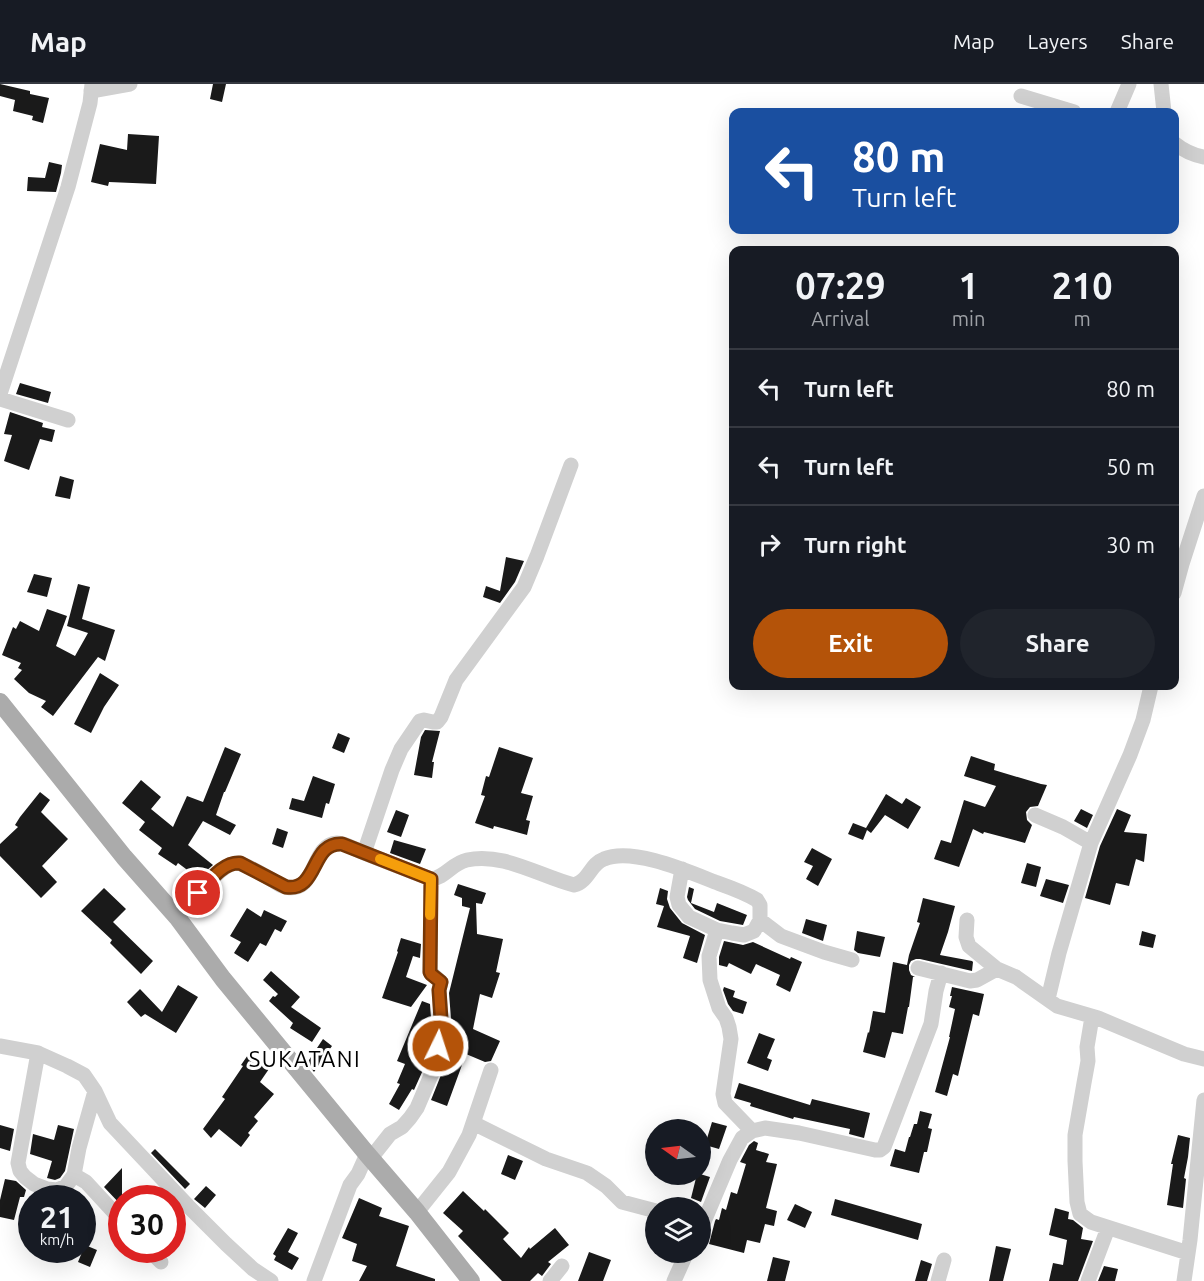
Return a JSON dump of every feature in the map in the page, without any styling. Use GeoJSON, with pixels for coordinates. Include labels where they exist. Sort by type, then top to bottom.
{"type":"FeatureCollection","features":[{"type":"Feature","properties":{"kind":"main road"},"geometry":{"type":"LineString","coordinates":[[0,704],[124,857],[177,917],[223,979],[417,1212],[471,1281]]}},
{"type":"Feature","properties":{"kind":"street"},"geometry":{"type":"LineString","coordinates":[[0,394],[68,187],[92,87],[130,84]]}},
{"type":"Feature","properties":{"kind":"street"},"geometry":{"type":"LineString","coordinates":[[1119,108],[1129,84]]}},
{"type":"Feature","properties":{"kind":"street"},"geometry":{"type":"LineString","coordinates":[[1161,84],[1164,108]]}},
{"type":"Feature","properties":{"kind":"street"},"geometry":{"type":"LineString","coordinates":[[1021,96],[1061,108]]}},
{"type":"Feature","properties":{"kind":"street"},"geometry":{"type":"LineString","coordinates":[[1179,147],[1196,156],[1204,157]]}},
{"type":"Feature","properties":{"kind":"street"},"geometry":{"type":"LineString","coordinates":[[0,399],[68,420]]}},
{"type":"Feature","properties":{"kind":"street"},"geometry":{"type":"LineString","coordinates":[[364,853],[401,749],[420,721],[437,722],[441,717],[456,680],[524,587],[571,465]]}},
{"type":"Feature","properties":{"kind":"street"},"geometry":{"type":"LineString","coordinates":[[1179,576],[1204,496]]}},
{"type":"Feature","properties":{"kind":"street"},"geometry":{"type":"LineString","coordinates":[[1048,999],[1091,843],[1130,755],[1143,720],[1150,690]]}},
{"type":"Feature","properties":{"kind":"street"},"geometry":{"type":"LineString","coordinates":[[1035,815],[1091,843]]}},
{"type":"Feature","properties":{"kind":"street"},"geometry":{"type":"LineString","coordinates":[[177,917],[198,893],[229,864],[240,863],[280,885],[294,888],[309,877],[319,857],[335,843],[431,879],[437,879],[459,862],[474,859],[501,861],[574,885],[580,884],[595,865],[603,859],[618,855],[657,861],[681,869],[757,900],[760,905],[760,920],[754,931],[744,935],[717,930],[689,917],[679,905],[677,897],[681,869]]}},
{"type":"Feature","properties":{"kind":"street"},"geometry":{"type":"LineString","coordinates":[[314,1281],[350,1185],[369,1156],[390,1134],[402,1127],[417,1108],[432,1072],[441,1019],[439,990],[441,982],[430,972],[431,879]]}},
{"type":"Feature","properties":{"kind":"street"},"geometry":{"type":"LineString","coordinates":[[760,920],[781,936],[852,960]]}},
{"type":"Feature","properties":{"kind":"street"},"geometry":{"type":"LineString","coordinates":[[968,920],[966,937],[969,946],[997,969],[1016,977],[1057,1006],[1092,1017],[1184,1054],[1204,1059]]}},
{"type":"Feature","properties":{"kind":"street"},"geometry":{"type":"LineString","coordinates":[[717,930],[710,956],[710,980],[718,1008],[726,1018],[731,1039],[723,1095],[725,1103],[752,1131]]}},
{"type":"Feature","properties":{"kind":"street"},"geometry":{"type":"LineString","coordinates":[[918,968],[970,981],[977,980],[997,969]]}},
{"type":"Feature","properties":{"kind":"street"},"geometry":{"type":"LineString","coordinates":[[711,1207],[742,1138],[752,1131],[765,1128],[875,1150],[884,1148],[931,1024],[941,973]]}},
{"type":"Feature","properties":{"kind":"street"},"geometry":{"type":"LineString","coordinates":[[1092,1017],[1087,1047],[1088,1061],[1075,1135],[1074,1161],[1080,1214],[1091,1222],[1188,1253]]}},
{"type":"Feature","properties":{"kind":"street"},"geometry":{"type":"LineString","coordinates":[[0,1046],[38,1053],[84,1075],[95,1091],[110,1123],[188,1206],[253,1269],[271,1281]]}},
{"type":"Feature","properties":{"kind":"street"},"geometry":{"type":"LineString","coordinates":[[38,1053],[18,1163],[20,1171],[34,1184],[57,1190],[66,1186],[74,1176],[79,1148],[95,1091]]}},
{"type":"Feature","properties":{"kind":"street"},"geometry":{"type":"LineString","coordinates":[[417,1212],[449,1172],[469,1135],[491,1071]]}},
{"type":"Feature","properties":{"kind":"street"},"geometry":{"type":"LineString","coordinates":[[1184,1281],[1204,1100]]}},
{"type":"Feature","properties":{"kind":"street"},"geometry":{"type":"LineString","coordinates":[[473,1123],[546,1159],[587,1173],[606,1186],[622,1202],[645,1208]]}},
{"type":"Feature","properties":{"kind":"street"},"geometry":{"type":"LineString","coordinates":[[74,1176],[86,1182],[108,1206]]}},
{"type":"Feature","properties":{"kind":"street"},"geometry":{"type":"LineString","coordinates":[[1088,1281],[1108,1228]]}},
{"type":"Feature","properties":{"kind":"street"},"geometry":{"type":"LineString","coordinates":[[938,1281],[944,1260]]}},
{"type":"Feature","properties":{"kind":"street"},"geometry":{"type":"LineString","coordinates":[[674,1281],[682,1263]]}},
{"type":"Feature","properties":{"kind":"street"},"geometry":{"type":"LineString","coordinates":[[550,1281],[561,1266]]}},
{"type":"Feature","properties":{"kind":"building"},"geometry":{"type":"Polygon","coordinates":[[[0,84],[49,98],[43,123],[32,120],[33,116],[13,111],[15,100],[0,96],[0,84]]]}},
{"type":"Feature","properties":{"kind":"building"},"geometry":{"type":"Polygon","coordinates":[[[213,84],[226,84],[222,102],[210,99],[213,84]]]}},
{"type":"Feature","properties":{"kind":"building"},"geometry":{"type":"Polygon","coordinates":[[[128,134],[159,136],[156,184],[109,182],[108,186],[91,182],[100,144],[127,150],[128,134]]]}},
{"type":"Feature","properties":{"kind":"building"},"geometry":{"type":"Polygon","coordinates":[[[49,162],[62,165],[56,192],[27,191],[28,177],[45,178],[49,162]]]}},
{"type":"Feature","properties":{"kind":"building"},"geometry":{"type":"Polygon","coordinates":[[[20,383],[51,392],[48,403],[16,394],[20,383]]]}},
{"type":"Feature","properties":{"kind":"building"},"geometry":{"type":"Polygon","coordinates":[[[10,412],[43,423],[42,427],[55,430],[52,442],[40,439],[29,470],[4,461],[12,435],[4,434],[10,412]]]}},
{"type":"Feature","properties":{"kind":"building"},"geometry":{"type":"Polygon","coordinates":[[[60,476],[74,480],[70,499],[55,496],[60,476]]]}},
{"type":"Feature","properties":{"kind":"building"},"geometry":{"type":"Polygon","coordinates":[[[506,557],[524,561],[515,582],[500,603],[483,597],[486,586],[500,591],[506,557]]]}},
{"type":"Feature","properties":{"kind":"building"},"geometry":{"type":"Polygon","coordinates":[[[34,574],[52,578],[47,597],[27,592],[34,574]]]}},
{"type":"Feature","properties":{"kind":"building"},"geometry":{"type":"Polygon","coordinates":[[[78,584],[90,587],[82,619],[115,630],[105,661],[98,657],[53,716],[41,707],[46,701],[29,693],[14,679],[22,670],[18,668],[21,663],[2,655],[13,627],[16,629],[20,621],[39,631],[47,609],[67,616],[56,646],[75,656],[88,633],[67,626],[78,584]]]}},
{"type":"Feature","properties":{"kind":"building"},"geometry":{"type":"Polygon","coordinates":[[[100,673],[119,685],[104,707],[91,733],[74,724],[100,673]]]}},
{"type":"Feature","properties":{"kind":"building"},"geometry":{"type":"Polygon","coordinates":[[[425,730],[440,731],[432,762],[434,762],[432,778],[414,775],[421,737],[425,730]]]}},
{"type":"Feature","properties":{"kind":"building"},"geometry":{"type":"Polygon","coordinates":[[[338,733],[350,738],[344,753],[332,748],[338,733]]]}},
{"type":"Feature","properties":{"kind":"building"},"geometry":{"type":"Polygon","coordinates":[[[225,747],[241,754],[216,815],[236,825],[230,835],[203,821],[188,845],[213,865],[198,878],[178,863],[176,866],[158,854],[162,848],[139,830],[145,822],[122,803],[141,780],[161,797],[151,809],[173,827],[187,796],[203,802],[225,747]]]}},
{"type":"Feature","properties":{"kind":"building"},"geometry":{"type":"Polygon","coordinates":[[[499,747],[533,758],[521,793],[533,796],[526,820],[530,821],[527,835],[475,823],[485,796],[481,795],[486,776],[489,777],[499,747]]]}},
{"type":"Feature","properties":{"kind":"building"},"geometry":{"type":"Polygon","coordinates":[[[971,756],[995,764],[994,770],[1047,785],[1038,806],[1030,807],[1026,812],[1027,820],[1032,825],[1025,843],[984,832],[983,834],[973,829],[959,867],[934,859],[941,840],[951,843],[964,800],[985,807],[996,786],[964,776],[971,756]]]}},
{"type":"Feature","properties":{"kind":"building"},"geometry":{"type":"Polygon","coordinates":[[[313,776],[335,784],[322,818],[289,809],[292,798],[304,801],[313,776]]]}},
{"type":"Feature","properties":{"kind":"building"},"geometry":{"type":"Polygon","coordinates":[[[40,792],[50,800],[41,812],[68,839],[42,866],[57,882],[41,898],[0,856],[0,844],[18,827],[15,825],[20,817],[40,792]]]}},
{"type":"Feature","properties":{"kind":"building"},"geometry":{"type":"Polygon","coordinates":[[[886,794],[902,804],[906,798],[921,807],[908,829],[885,815],[871,833],[867,830],[863,840],[848,834],[853,823],[866,828],[886,794]]]}},
{"type":"Feature","properties":{"kind":"building"},"geometry":{"type":"Polygon","coordinates":[[[1081,809],[1093,815],[1087,828],[1074,821],[1081,809]]]}},
{"type":"Feature","properties":{"kind":"building"},"geometry":{"type":"Polygon","coordinates":[[[1117,809],[1131,815],[1124,832],[1147,834],[1144,862],[1136,859],[1129,886],[1116,883],[1110,905],[1085,898],[1100,846],[1117,809]]]}},
{"type":"Feature","properties":{"kind":"building"},"geometry":{"type":"Polygon","coordinates":[[[396,810],[409,815],[401,837],[387,832],[396,810]]]}},
{"type":"Feature","properties":{"kind":"building"},"geometry":{"type":"Polygon","coordinates":[[[277,828],[288,832],[283,848],[272,844],[277,828]]]}},
{"type":"Feature","properties":{"kind":"building"},"geometry":{"type":"Polygon","coordinates":[[[394,840],[426,849],[420,864],[390,853],[394,840]]]}},
{"type":"Feature","properties":{"kind":"building"},"geometry":{"type":"Polygon","coordinates":[[[812,848],[832,859],[818,886],[806,879],[813,866],[804,862],[812,848]]]}},
{"type":"Feature","properties":{"kind":"building"},"geometry":{"type":"Polygon","coordinates":[[[1027,863],[1041,867],[1036,887],[1021,883],[1027,863]]]}},
{"type":"Feature","properties":{"kind":"building"},"geometry":{"type":"Polygon","coordinates":[[[1046,879],[1069,885],[1063,903],[1040,896],[1046,879]]]}},
{"type":"Feature","properties":{"kind":"building"},"geometry":{"type":"Polygon","coordinates":[[[458,884],[486,893],[482,904],[476,903],[477,934],[503,939],[496,972],[500,973],[492,998],[480,994],[473,1029],[500,1041],[491,1061],[485,1062],[466,1054],[447,1106],[431,1100],[441,1075],[449,1033],[455,1021],[451,1019],[449,993],[470,908],[462,906],[462,898],[454,895],[458,884]]]}},
{"type":"Feature","properties":{"kind":"building"},"geometry":{"type":"Polygon","coordinates":[[[689,887],[694,889],[691,903],[714,912],[717,903],[747,915],[743,925],[720,921],[695,909],[688,900],[687,897],[689,887]]]}},
{"type":"Feature","properties":{"kind":"building"},"geometry":{"type":"Polygon","coordinates":[[[104,888],[126,909],[113,922],[153,961],[141,974],[110,943],[112,940],[81,911],[104,888]]]}},
{"type":"Feature","properties":{"kind":"building"},"geometry":{"type":"Polygon","coordinates":[[[660,888],[668,891],[667,899],[670,908],[682,923],[705,935],[697,963],[683,958],[690,936],[657,927],[664,906],[656,904],[660,888]]]}},
{"type":"Feature","properties":{"kind":"building"},"geometry":{"type":"Polygon","coordinates":[[[923,898],[955,906],[940,955],[972,961],[972,971],[920,959],[911,961],[909,970],[915,977],[913,977],[903,1034],[892,1032],[885,1058],[863,1052],[873,1011],[885,1013],[893,962],[907,965],[920,923],[917,922],[923,898]]]}},
{"type":"Feature","properties":{"kind":"building"},"geometry":{"type":"Polygon","coordinates":[[[247,908],[261,917],[264,910],[287,921],[281,932],[275,929],[266,946],[260,943],[248,962],[234,953],[241,942],[230,936],[247,908]]]}},
{"type":"Feature","properties":{"kind":"building"},"geometry":{"type":"Polygon","coordinates":[[[806,919],[827,925],[823,941],[802,933],[806,919]]]}},
{"type":"Feature","properties":{"kind":"building"},"geometry":{"type":"Polygon","coordinates":[[[857,931],[885,937],[880,957],[858,953],[854,950],[857,931]]]}},
{"type":"Feature","properties":{"kind":"building"},"geometry":{"type":"Polygon","coordinates":[[[1142,931],[1156,935],[1153,948],[1139,945],[1142,931]]]}},
{"type":"Feature","properties":{"kind":"building"},"geometry":{"type":"Polygon","coordinates":[[[401,938],[421,944],[420,958],[413,956],[406,977],[427,985],[411,1007],[382,998],[401,938]]]}},
{"type":"Feature","properties":{"kind":"building"},"geometry":{"type":"Polygon","coordinates":[[[724,941],[743,945],[753,942],[802,962],[790,992],[776,985],[780,975],[756,964],[751,974],[729,963],[727,967],[719,965],[724,941]]]}},
{"type":"Feature","properties":{"kind":"building"},"geometry":{"type":"Polygon","coordinates":[[[271,971],[300,997],[291,1007],[321,1028],[312,1042],[290,1028],[293,1023],[269,1001],[278,994],[263,980],[271,971]]]}},
{"type":"Feature","properties":{"kind":"building"},"geometry":{"type":"Polygon","coordinates":[[[178,985],[198,997],[176,1033],[145,1014],[141,1017],[127,1002],[140,989],[162,1012],[178,985]]]}},
{"type":"Feature","properties":{"kind":"building"},"geometry":{"type":"Polygon","coordinates":[[[724,987],[735,991],[733,997],[747,1002],[743,1014],[733,1011],[728,1004],[724,987]]]}},
{"type":"Feature","properties":{"kind":"building"},"geometry":{"type":"Polygon","coordinates":[[[952,987],[984,994],[979,1016],[973,1014],[958,1076],[953,1074],[947,1096],[935,1092],[955,1009],[949,1007],[952,987]]]}},
{"type":"Feature","properties":{"kind":"building"},"geometry":{"type":"Polygon","coordinates":[[[422,1001],[430,1004],[431,1018],[415,1058],[425,1061],[414,1090],[412,1089],[399,1110],[389,1104],[400,1084],[397,1083],[405,1064],[397,1061],[422,1001]]]}},
{"type":"Feature","properties":{"kind":"building"},"geometry":{"type":"Polygon","coordinates":[[[759,1033],[775,1039],[767,1058],[772,1060],[768,1071],[747,1063],[759,1033]]]}},
{"type":"Feature","properties":{"kind":"building"},"geometry":{"type":"Polygon","coordinates":[[[323,1039],[332,1046],[314,1072],[307,1063],[323,1039]]]}},
{"type":"Feature","properties":{"kind":"building"},"geometry":{"type":"Polygon","coordinates":[[[250,1052],[271,1066],[260,1082],[274,1094],[254,1117],[258,1121],[248,1133],[250,1135],[241,1147],[219,1129],[211,1138],[203,1129],[225,1099],[222,1097],[250,1052]]]}},
{"type":"Feature","properties":{"kind":"building"},"geometry":{"type":"Polygon","coordinates":[[[739,1083],[810,1105],[812,1099],[870,1113],[864,1138],[849,1134],[850,1129],[794,1117],[793,1119],[750,1106],[751,1103],[734,1098],[739,1083]]]}},
{"type":"Feature","properties":{"kind":"building"},"geometry":{"type":"Polygon","coordinates":[[[920,1111],[932,1114],[928,1128],[932,1129],[919,1173],[890,1166],[895,1149],[905,1152],[920,1111]]]}},
{"type":"Feature","properties":{"kind":"building"},"geometry":{"type":"Polygon","coordinates":[[[712,1122],[727,1126],[719,1149],[711,1147],[712,1122]]]}},
{"type":"Feature","properties":{"kind":"building"},"geometry":{"type":"Polygon","coordinates":[[[0,1125],[14,1129],[10,1151],[0,1148],[0,1125]]]}},
{"type":"Feature","properties":{"kind":"building"},"geometry":{"type":"Polygon","coordinates":[[[58,1125],[74,1129],[65,1171],[60,1178],[55,1180],[47,1178],[52,1161],[30,1154],[33,1134],[54,1140],[58,1125]]]}},
{"type":"Feature","properties":{"kind":"building"},"geometry":{"type":"Polygon","coordinates":[[[1178,1135],[1190,1138],[1184,1178],[1186,1179],[1183,1208],[1167,1205],[1173,1164],[1171,1164],[1178,1135]]]}},
{"type":"Feature","properties":{"kind":"building"},"geometry":{"type":"Polygon","coordinates":[[[754,1141],[758,1143],[756,1150],[769,1154],[766,1162],[777,1164],[766,1208],[777,1211],[774,1226],[765,1224],[760,1243],[747,1240],[744,1253],[711,1245],[711,1236],[715,1221],[719,1220],[722,1208],[726,1210],[731,1192],[737,1194],[746,1164],[740,1162],[749,1145],[754,1141]]]}},
{"type":"Feature","properties":{"kind":"building"},"geometry":{"type":"Polygon","coordinates":[[[155,1149],[190,1184],[186,1188],[186,1185],[181,1185],[151,1153],[155,1149]]]}},
{"type":"Feature","properties":{"kind":"building"},"geometry":{"type":"Polygon","coordinates":[[[508,1155],[523,1161],[515,1180],[501,1174],[508,1155]]]}},
{"type":"Feature","properties":{"kind":"building"},"geometry":{"type":"Polygon","coordinates":[[[122,1168],[122,1185],[108,1185],[108,1191],[104,1187],[122,1168]]]}},
{"type":"Feature","properties":{"kind":"building"},"geometry":{"type":"Polygon","coordinates":[[[5,1179],[16,1181],[20,1185],[18,1185],[18,1205],[14,1220],[0,1217],[0,1200],[5,1179]]]}},
{"type":"Feature","properties":{"kind":"building"},"geometry":{"type":"Polygon","coordinates":[[[694,1185],[707,1185],[703,1197],[691,1197],[694,1185]]]}},
{"type":"Feature","properties":{"kind":"building"},"geometry":{"type":"Polygon","coordinates":[[[206,1186],[216,1195],[205,1208],[194,1199],[206,1186]]]}},
{"type":"Feature","properties":{"kind":"building"},"geometry":{"type":"Polygon","coordinates":[[[463,1191],[509,1233],[503,1239],[521,1258],[529,1247],[530,1249],[555,1228],[569,1245],[548,1262],[551,1264],[542,1276],[538,1273],[530,1281],[502,1281],[458,1236],[463,1231],[443,1213],[463,1191]]]}},
{"type":"Feature","properties":{"kind":"building"},"geometry":{"type":"Polygon","coordinates":[[[359,1198],[382,1208],[379,1216],[409,1226],[396,1266],[435,1279],[435,1281],[359,1281],[367,1266],[352,1261],[357,1244],[342,1238],[359,1198]]]}},
{"type":"Feature","properties":{"kind":"building"},"geometry":{"type":"Polygon","coordinates":[[[835,1199],[922,1224],[918,1240],[831,1215],[835,1199]]]}},
{"type":"Feature","properties":{"kind":"building"},"geometry":{"type":"Polygon","coordinates":[[[795,1204],[812,1212],[805,1228],[787,1220],[795,1204]]]}},
{"type":"Feature","properties":{"kind":"building"},"geometry":{"type":"Polygon","coordinates":[[[1055,1208],[1069,1212],[1068,1219],[1083,1228],[1081,1239],[1093,1241],[1078,1281],[1049,1281],[1053,1263],[1063,1265],[1067,1240],[1049,1235],[1055,1208]]]}},
{"type":"Feature","properties":{"kind":"building"},"geometry":{"type":"Polygon","coordinates":[[[288,1228],[298,1233],[288,1252],[299,1258],[292,1270],[274,1260],[276,1256],[273,1254],[288,1228]]]}},
{"type":"Feature","properties":{"kind":"building"},"geometry":{"type":"Polygon","coordinates":[[[996,1246],[1011,1249],[1003,1281],[989,1281],[996,1246]]]}},
{"type":"Feature","properties":{"kind":"building"},"geometry":{"type":"Polygon","coordinates":[[[589,1252],[611,1260],[603,1281],[578,1281],[589,1252]]]}},
{"type":"Feature","properties":{"kind":"building"},"geometry":{"type":"Polygon","coordinates":[[[773,1257],[790,1261],[785,1281],[767,1281],[773,1257]]]}},
{"type":"Feature","properties":{"kind":"building"},"geometry":{"type":"Polygon","coordinates":[[[921,1260],[932,1264],[927,1281],[915,1281],[921,1260]]]}},
{"type":"Feature","properties":{"kind":"building"},"geometry":{"type":"Polygon","coordinates":[[[1104,1266],[1118,1269],[1115,1281],[1098,1281],[1104,1266]]]}},
{"type":"Feature","properties":{"kind":"slow traffic"},"geometry":{"type":"LineString","coordinates":[[380,859],[431,879],[430,915]]}},
{"type":"Feature","properties":{"kind":"district","name":"SUKATANI"},"geometry":{"type":"Point","coordinates":[305,1059]}},
{"type":"Feature","properties":{"kind":"route"},"geometry":{"type":"LineString","coordinates":[[198,893],[223,868],[235,863],[240,863],[280,885],[294,888],[309,877],[319,857],[335,843],[431,879],[430,972],[441,982],[438,1046]]}}]}
